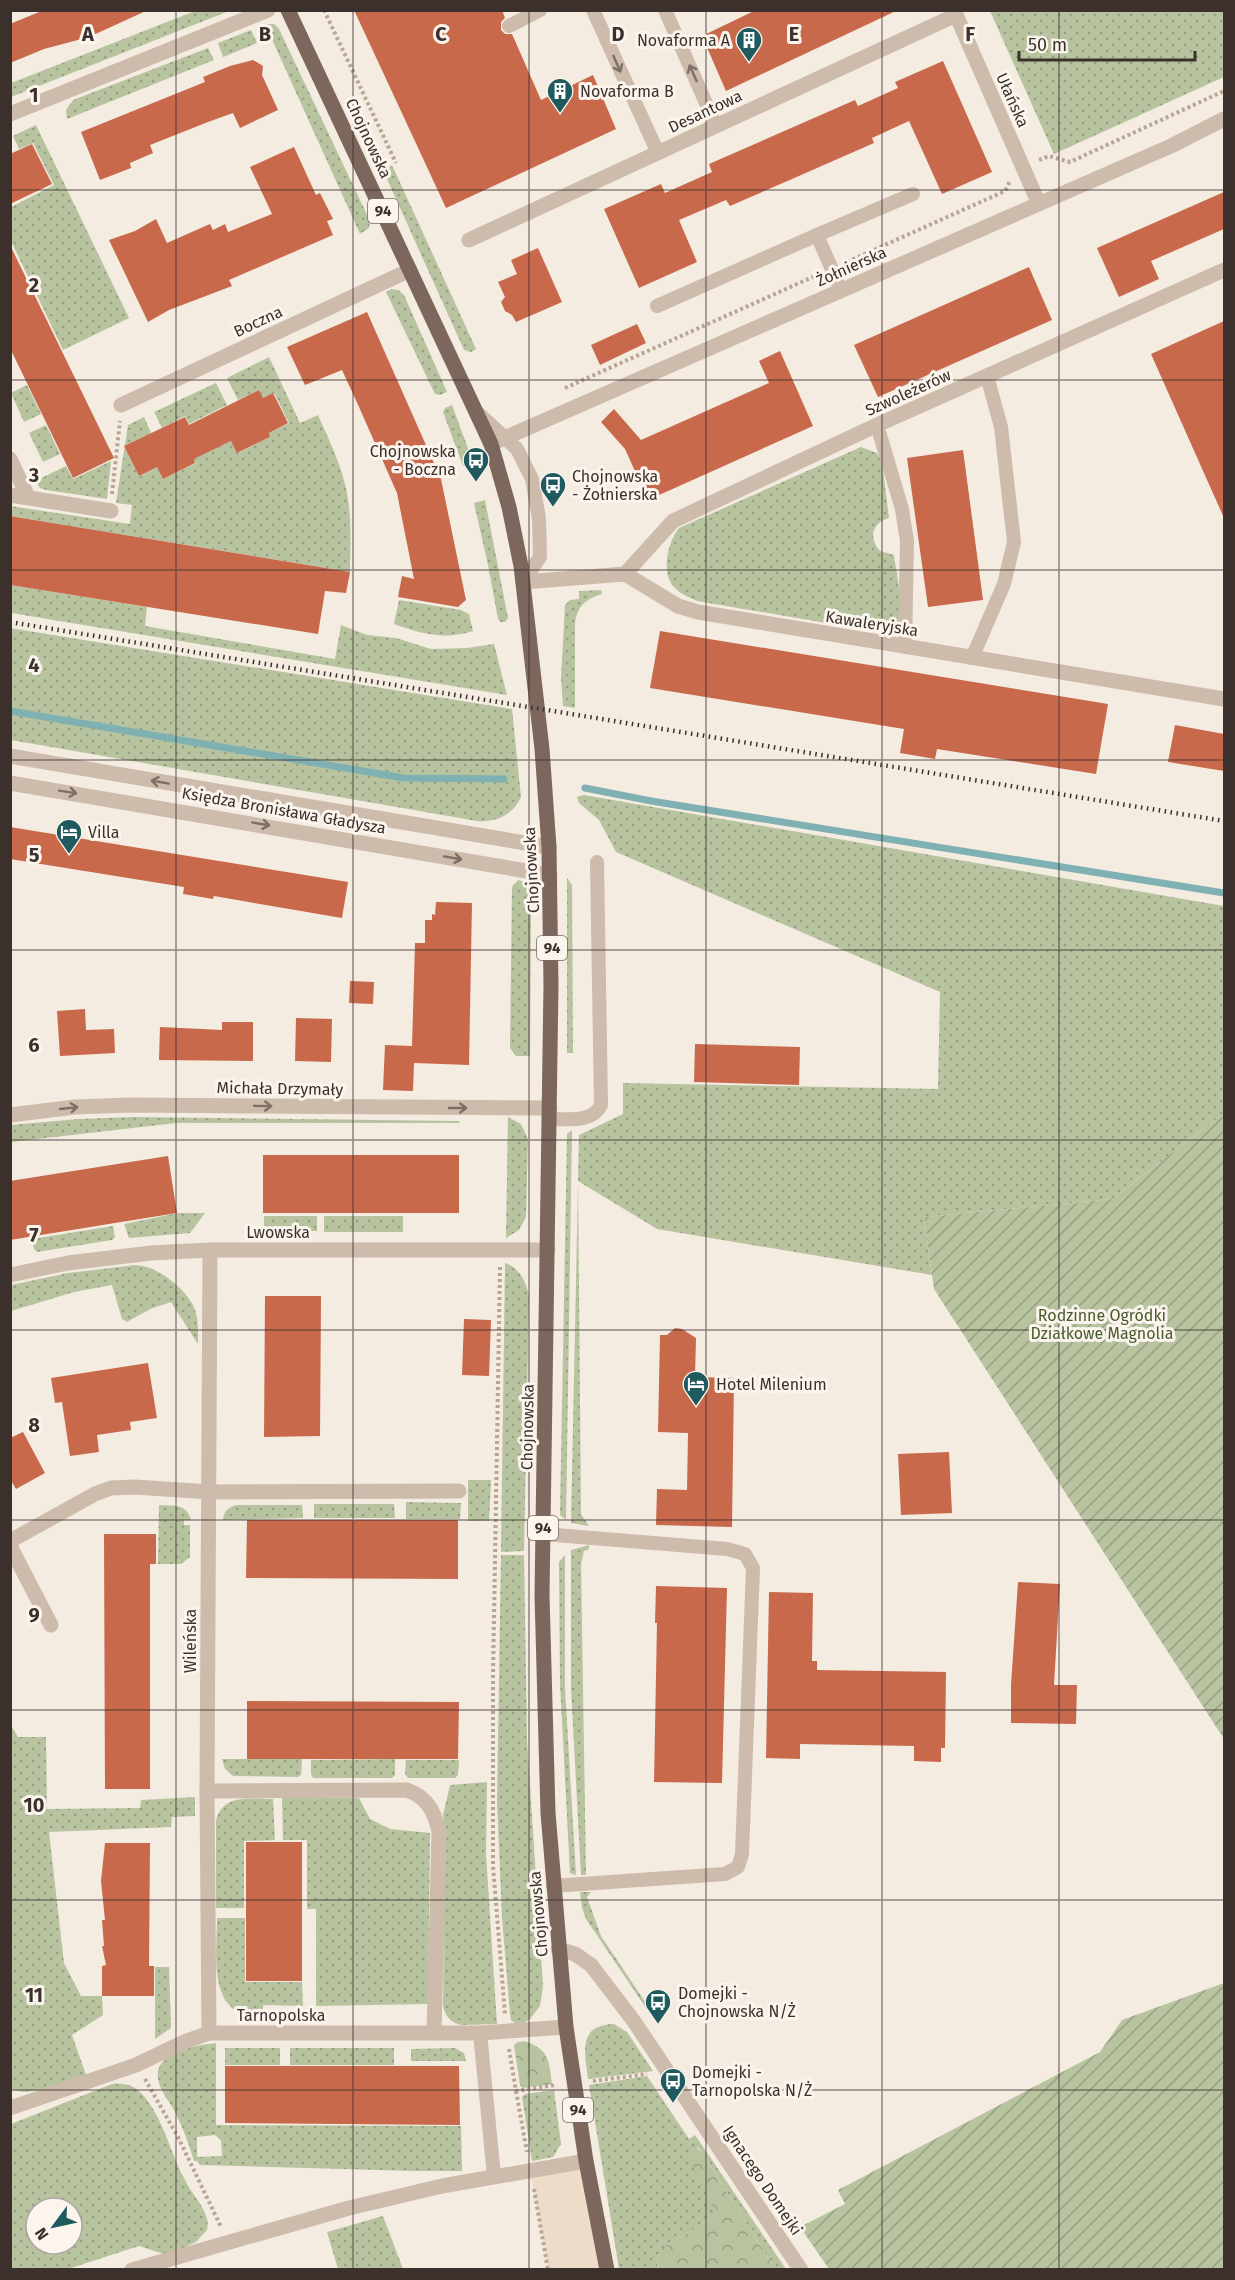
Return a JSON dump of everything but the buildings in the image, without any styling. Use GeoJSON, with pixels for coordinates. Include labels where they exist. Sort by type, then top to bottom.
{"type":"FeatureCollection","features":[{"type":"Feature","properties":{"kind":"main road","name":"Chojnowska"},"geometry":{"type":"LineString","coordinates":[[288,10],[477,412],[498,441],[522,582],[542,750],[550,875],[550,1113],[542,1654],[553,1886],[573,2083],[607,2270]]}},
{"type":"Feature","properties":{"kind":"street"},"geometry":{"type":"LineString","coordinates":[[10,114],[267,10]]}},
{"type":"Feature","properties":{"kind":"street","name":"Desantowa"},"geometry":{"type":"LineString","coordinates":[[469,240],[956,13]]}},
{"type":"Feature","properties":{"kind":"street","name":"Ułańska"},"geometry":{"type":"LineString","coordinates":[[956,13],[1039,204]]}},
{"type":"Feature","properties":{"kind":"street","name":"Żołnierska"},"geometry":{"type":"LineString","coordinates":[[498,441],[1172,146],[1224,119]]}},
{"type":"Feature","properties":{"kind":"street","name":"Boczna"},"geometry":{"type":"LineString","coordinates":[[121,405],[410,270]]}},
{"type":"Feature","properties":{"kind":"street","name":"Szwoleżerów"},"geometry":{"type":"LineString","coordinates":[[625,574],[673,521],[877,425],[1224,270]]}},
{"type":"Feature","properties":{"kind":"street"},"geometry":{"type":"LineString","coordinates":[[10,459],[28,498]]}},
{"type":"Feature","properties":{"kind":"street"},"geometry":{"type":"LineString","coordinates":[[10,495],[111,511]]}},
{"type":"Feature","properties":{"kind":"street"},"geometry":{"type":"LineString","coordinates":[[522,582],[625,574]]}},
{"type":"Feature","properties":{"kind":"street","name":"Kawaleryjska"},"geometry":{"type":"LineString","coordinates":[[625,574],[670,602],[688,610],[1224,699]]}},
{"type":"Feature","properties":{"kind":"street","name":"Księdza Bronisława Gładysza"},"geometry":{"type":"LineString","coordinates":[[10,756],[549,847]]}},
{"type":"Feature","properties":{"kind":"street","name":"Księdza Bronisława Gładysza"},"geometry":{"type":"LineString","coordinates":[[10,783],[550,875]]}},
{"type":"Feature","properties":{"kind":"street","name":"Michała Drzymały"},"geometry":{"type":"LineString","coordinates":[[10,1115],[75,1107],[128,1105],[550,1113]]}},
{"type":"Feature","properties":{"kind":"street","name":"Lwowska"},"geometry":{"type":"LineString","coordinates":[[10,1275],[113,1256],[210,1250],[548,1250]]}},
{"type":"Feature","properties":{"kind":"street","name":"Wileńska"},"geometry":{"type":"LineString","coordinates":[[209,2033],[207,1791],[210,1250]]}},
{"type":"Feature","properties":{"kind":"street"},"geometry":{"type":"LineString","coordinates":[[10,1541],[95,1494],[111,1488],[135,1487],[210,1492],[459,1491]]}},
{"type":"Feature","properties":{"kind":"street"},"geometry":{"type":"LineString","coordinates":[[10,1546],[51,1625]]}},
{"type":"Feature","properties":{"kind":"street"},"geometry":{"type":"LineString","coordinates":[[207,1791],[407,1790],[419,1794],[427,1802],[434,1811],[439,1832],[434,2033]]}},
{"type":"Feature","properties":{"kind":"street","name":"Ignacego Domejki"},"geometry":{"type":"LineString","coordinates":[[558,1949],[585,1959],[633,2020],[801,2270]]}},
{"type":"Feature","properties":{"kind":"street","name":"Tarnopolska"},"geometry":{"type":"LineString","coordinates":[[10,2108],[136,2065],[209,2033],[480,2033],[566,2027]]}},
{"type":"Feature","properties":{"kind":"street"},"geometry":{"type":"LineString","coordinates":[[132,2270],[349,2208],[494,2176],[586,2161]]}},
{"type":"Feature","properties":{"kind":"lane"},"geometry":{"type":"LineString","coordinates":[[508,26],[540,10]]}},
{"type":"Feature","properties":{"kind":"lane"},"geometry":{"type":"LineString","coordinates":[[593,10],[658,153]]}},
{"type":"Feature","properties":{"kind":"lane"},"geometry":{"type":"LineString","coordinates":[[665,10],[716,126]]}},
{"type":"Feature","properties":{"kind":"lane"},"geometry":{"type":"LineString","coordinates":[[657,306],[913,194]]}},
{"type":"Feature","properties":{"kind":"lane"},"geometry":{"type":"LineString","coordinates":[[817,235],[841,290]]}},
{"type":"Feature","properties":{"kind":"lane"},"geometry":{"type":"LineString","coordinates":[[972,658],[1004,584],[1014,542],[1001,427],[987,376]]}},
{"type":"Feature","properties":{"kind":"lane"},"geometry":{"type":"LineString","coordinates":[[877,425],[902,509],[907,541],[905,647]]}},
{"type":"Feature","properties":{"kind":"lane","name":"Chojnowska"},"geometry":{"type":"LineString","coordinates":[[498,441],[517,449],[532,479],[539,518],[540,557],[522,582]]}},
{"type":"Feature","properties":{"kind":"lane"},"geometry":{"type":"LineString","coordinates":[[550,1113],[583,1118],[597,1112],[601,1105],[597,862]]}},
{"type":"Feature","properties":{"kind":"lane"},"geometry":{"type":"LineString","coordinates":[[543,1533],[727,1549],[744,1554],[753,1568],[742,1854],[738,1867],[725,1874],[553,1886]]}},
{"type":"Feature","properties":{"kind":"lane"},"geometry":{"type":"LineString","coordinates":[[480,2033],[494,2176]]}},
{"type":"Feature","properties":{"kind":"path"},"geometry":{"type":"LineString","coordinates":[[324,10],[396,164]]}},
{"type":"Feature","properties":{"kind":"path"},"geometry":{"type":"LineString","coordinates":[[559,391],[1005,191],[1012,176],[1011,173],[1023,167],[1049,156],[1070,162],[1224,91]]}},
{"type":"Feature","properties":{"kind":"path"},"geometry":{"type":"LineString","coordinates":[[111,511],[121,405]]}},
{"type":"Feature","properties":{"kind":"path"},"geometry":{"type":"LineString","coordinates":[[500,1250],[493,1676],[493,1854],[507,2032],[516,2091],[647,2074]]}},
{"type":"Feature","properties":{"kind":"path"},"geometry":{"type":"LineString","coordinates":[[136,2065],[179,2139],[228,2241]]}},
{"type":"Feature","properties":{"kind":"green space"},"geometry":{"type":"Polygon","coordinates":[[[195,11],[229,11],[11,97],[11,83],[195,11]]]}},
{"type":"Feature","properties":{"kind":"green space"},"geometry":{"type":"Polygon","coordinates":[[[990,11],[1224,11],[1224,77],[1054,154],[990,11]]]}},
{"type":"Feature","properties":{"kind":"green space"},"geometry":{"type":"Polygon","coordinates":[[[265,24],[274,24],[279,29],[370,221],[369,228],[360,234],[265,24]]]}},
{"type":"Feature","properties":{"kind":"green space"},"geometry":{"type":"Polygon","coordinates":[[[251,30],[257,43],[223,57],[218,43],[251,30]]]}},
{"type":"Feature","properties":{"kind":"green space"},"geometry":{"type":"Polygon","coordinates":[[[208,48],[214,60],[67,119],[66,110],[73,100],[208,48]]]}},
{"type":"Feature","properties":{"kind":"green space"},"geometry":{"type":"Polygon","coordinates":[[[36,125],[129,318],[63,350],[11,241],[11,207],[54,185],[33,143],[19,149],[13,136],[36,125]]]}},
{"type":"Feature","properties":{"kind":"green space"},"geometry":{"type":"Polygon","coordinates":[[[392,165],[476,349],[471,352],[464,350],[387,179],[387,169],[392,165]]]}},
{"type":"Feature","properties":{"kind":"green space"},"geometry":{"type":"Polygon","coordinates":[[[391,289],[398,290],[404,295],[447,392],[440,395],[435,394],[386,292],[391,289]]]}},
{"type":"Feature","properties":{"kind":"green space"},"geometry":{"type":"Polygon","coordinates":[[[269,357],[300,423],[318,415],[339,463],[349,503],[350,572],[11,516],[10,506],[130,524],[132,505],[116,503],[125,447],[139,476],[157,467],[163,479],[196,463],[194,459],[231,441],[238,453],[270,437],[269,433],[289,423],[274,393],[263,398],[259,390],[238,400],[227,378],[269,357]]]}},
{"type":"Feature","properties":{"kind":"green space"},"geometry":{"type":"Polygon","coordinates":[[[216,383],[227,405],[189,424],[185,416],[162,428],[154,412],[216,383]]]}},
{"type":"Feature","properties":{"kind":"green space"},"geometry":{"type":"Polygon","coordinates":[[[27,385],[41,414],[24,422],[11,393],[27,385]]]}},
{"type":"Feature","properties":{"kind":"green space"},"geometry":{"type":"Polygon","coordinates":[[[452,405],[473,462],[463,466],[443,412],[445,408],[452,405]]]}},
{"type":"Feature","properties":{"kind":"green space"},"geometry":{"type":"Polygon","coordinates":[[[144,417],[151,433],[125,446],[128,425],[144,417]]]}},
{"type":"Feature","properties":{"kind":"green space"},"geometry":{"type":"Polygon","coordinates":[[[46,425],[60,454],[43,462],[29,433],[46,425]]]}},
{"type":"Feature","properties":{"kind":"green space"},"geometry":{"type":"Polygon","coordinates":[[[861,447],[877,453],[882,462],[889,518],[879,523],[873,536],[880,551],[894,555],[900,610],[897,623],[893,627],[879,632],[697,601],[673,586],[667,573],[667,557],[679,528],[861,447]]]}},
{"type":"Feature","properties":{"kind":"green space"},"geometry":{"type":"Polygon","coordinates":[[[111,461],[107,499],[46,490],[40,488],[35,481],[66,466],[73,479],[111,461]]]}},
{"type":"Feature","properties":{"kind":"green space"},"geometry":{"type":"Polygon","coordinates":[[[485,500],[508,618],[505,622],[498,619],[474,503],[485,500]]]}},
{"type":"Feature","properties":{"kind":"green space"},"geometry":{"type":"Polygon","coordinates":[[[10,585],[147,607],[145,626],[335,659],[341,625],[367,635],[396,638],[431,649],[467,648],[494,644],[507,695],[11,613],[10,585]]]}},
{"type":"Feature","properties":{"kind":"green space"},"geometry":{"type":"Polygon","coordinates":[[[601,590],[602,594],[587,601],[578,613],[575,624],[575,708],[563,706],[561,678],[565,605],[570,600],[579,599],[579,591],[601,590]]]}},
{"type":"Feature","properties":{"kind":"green space"},"geometry":{"type":"Polygon","coordinates":[[[399,600],[461,610],[469,614],[473,631],[453,635],[433,635],[394,624],[399,600]]]}},
{"type":"Feature","properties":{"kind":"green space"},"geometry":{"type":"Polygon","coordinates":[[[10,628],[512,709],[521,797],[509,813],[497,819],[477,821],[11,740],[10,628]]]}},
{"type":"Feature","properties":{"kind":"green space"},"geometry":{"type":"Polygon","coordinates":[[[584,795],[1224,906],[1224,1116],[1219,1117],[1112,1199],[924,1217],[932,1275],[657,1229],[578,1181],[579,1135],[623,1114],[623,1083],[938,1089],[940,992],[616,852],[599,820],[579,803],[577,797],[584,795]]]}},
{"type":"Feature","properties":{"kind":"green space"},"geometry":{"type":"Polygon","coordinates":[[[567,878],[572,885],[573,1053],[567,1053],[567,878]]]}},
{"type":"Feature","properties":{"kind":"green space"},"geometry":{"type":"Polygon","coordinates":[[[518,880],[528,883],[531,888],[530,1056],[516,1056],[510,1048],[512,887],[518,880]]]}},
{"type":"Feature","properties":{"kind":"green space","name":"Rodzinne Ogródki Działkowe Magnolia"},"geometry":{"type":"Polygon","coordinates":[[[1224,1116],[1224,1739],[934,1289],[924,1217],[1112,1199],[1219,1117],[1224,1116]]]}},
{"type":"Feature","properties":{"kind":"green space"},"geometry":{"type":"Polygon","coordinates":[[[131,1117],[459,1121],[460,1123],[176,1123],[11,1142],[11,1125],[131,1117]]]}},
{"type":"Feature","properties":{"kind":"green space"},"geometry":{"type":"Polygon","coordinates":[[[508,1117],[521,1124],[528,1139],[526,1217],[519,1230],[506,1238],[508,1117]]]}},
{"type":"Feature","properties":{"kind":"green space"},"geometry":{"type":"Polygon","coordinates":[[[572,1130],[566,1520],[560,1515],[567,1134],[572,1130]]]}},
{"type":"Feature","properties":{"kind":"green space"},"geometry":{"type":"Polygon","coordinates":[[[578,1183],[581,1514],[589,1526],[571,1523],[578,1183]]]}},
{"type":"Feature","properties":{"kind":"green space"},"geometry":{"type":"Polygon","coordinates":[[[178,1213],[205,1213],[190,1233],[129,1238],[124,1224],[178,1213]]]}},
{"type":"Feature","properties":{"kind":"green space"},"geometry":{"type":"Polygon","coordinates":[[[264,1216],[317,1216],[317,1231],[264,1231],[264,1216]]]}},
{"type":"Feature","properties":{"kind":"green space"},"geometry":{"type":"Polygon","coordinates":[[[324,1216],[403,1216],[403,1232],[324,1232],[324,1216]]]}},
{"type":"Feature","properties":{"kind":"green space"},"geometry":{"type":"Polygon","coordinates":[[[113,1226],[115,1237],[112,1240],[37,1252],[34,1249],[32,1239],[113,1226]]]}},
{"type":"Feature","properties":{"kind":"green space"},"geometry":{"type":"Polygon","coordinates":[[[505,1263],[515,1268],[522,1276],[529,1296],[524,1551],[501,1552],[505,1263]]]}},
{"type":"Feature","properties":{"kind":"green space"},"geometry":{"type":"Polygon","coordinates":[[[136,1265],[145,1266],[162,1274],[186,1295],[196,1314],[198,1344],[171,1302],[150,1309],[127,1322],[122,1319],[112,1285],[74,1292],[11,1311],[11,1285],[68,1273],[136,1265]]]}},
{"type":"Feature","properties":{"kind":"green space"},"geometry":{"type":"Polygon","coordinates":[[[468,1480],[491,1480],[489,1521],[468,1521],[468,1480]]]}},
{"type":"Feature","properties":{"kind":"green space"},"geometry":{"type":"Polygon","coordinates":[[[406,1502],[461,1503],[460,1519],[406,1519],[406,1502]]]}},
{"type":"Feature","properties":{"kind":"green space"},"geometry":{"type":"Polygon","coordinates":[[[314,1504],[394,1504],[395,1518],[314,1518],[314,1504]]]}},
{"type":"Feature","properties":{"kind":"green space"},"geometry":{"type":"Polygon","coordinates":[[[159,1505],[179,1506],[186,1511],[191,1520],[184,1520],[184,1525],[190,1525],[190,1557],[181,1564],[158,1564],[159,1505]]]}},
{"type":"Feature","properties":{"kind":"green space"},"geometry":{"type":"Polygon","coordinates":[[[302,1505],[303,1518],[223,1520],[224,1514],[232,1506],[302,1505]]]}},
{"type":"Feature","properties":{"kind":"green space"},"geometry":{"type":"Polygon","coordinates":[[[589,1545],[589,1549],[584,1551],[581,1564],[586,1875],[581,1875],[571,1688],[571,1550],[589,1545]]]}},
{"type":"Feature","properties":{"kind":"green space"},"geometry":{"type":"Polygon","coordinates":[[[501,1555],[524,1555],[527,1739],[543,1986],[540,2006],[530,2019],[522,2024],[516,2024],[511,2020],[502,1918],[497,1801],[501,1555]]]}},
{"type":"Feature","properties":{"kind":"green space"},"geometry":{"type":"Polygon","coordinates":[[[565,1555],[565,1688],[576,1875],[570,1873],[560,1683],[559,1562],[565,1555]]]}},
{"type":"Feature","properties":{"kind":"green space"},"geometry":{"type":"Polygon","coordinates":[[[10,1724],[18,1737],[46,1737],[47,1809],[140,1808],[141,1800],[195,1797],[195,1816],[172,1817],[171,1827],[49,1832],[64,1963],[81,1996],[102,1996],[103,2015],[72,2035],[86,2075],[42,2090],[22,2092],[11,2089],[10,1724]]]}},
{"type":"Feature","properties":{"kind":"green space"},"geometry":{"type":"Polygon","coordinates":[[[222,1759],[302,1759],[301,1775],[298,1777],[233,1776],[225,1769],[222,1759]]]}},
{"type":"Feature","properties":{"kind":"green space"},"geometry":{"type":"Polygon","coordinates":[[[395,1759],[395,1775],[392,1778],[313,1778],[311,1774],[311,1760],[395,1759]]]}},
{"type":"Feature","properties":{"kind":"green space"},"geometry":{"type":"Polygon","coordinates":[[[406,1760],[459,1760],[458,1775],[455,1778],[408,1778],[405,1774],[406,1760]]]}},
{"type":"Feature","properties":{"kind":"green space"},"geometry":{"type":"Polygon","coordinates":[[[487,1782],[486,1854],[497,2024],[461,2025],[449,2018],[443,2006],[445,1829],[443,1815],[450,1785],[487,1782]]]}},
{"type":"Feature","properties":{"kind":"green space"},"geometry":{"type":"Polygon","coordinates":[[[282,1798],[359,1798],[370,1819],[390,1829],[430,1833],[428,2004],[316,2006],[316,1909],[307,1909],[307,1840],[283,1840],[282,1798]]]}},
{"type":"Feature","properties":{"kind":"green space"},"geometry":{"type":"Polygon","coordinates":[[[273,1799],[275,1840],[244,1841],[244,1908],[216,1908],[216,1821],[219,1812],[224,1806],[238,1800],[273,1799]]]}},
{"type":"Feature","properties":{"kind":"green space"},"geometry":{"type":"Polygon","coordinates":[[[580,1892],[591,1892],[587,1897],[601,1936],[656,2018],[654,2020],[586,1919],[580,1892]]]}},
{"type":"Feature","properties":{"kind":"green space"},"geometry":{"type":"Polygon","coordinates":[[[217,1918],[245,1918],[245,1982],[302,1982],[303,2006],[263,2005],[263,2018],[245,2015],[232,2008],[223,1996],[219,1983],[216,1950],[217,1918]]]}},
{"type":"Feature","properties":{"kind":"green space"},"geometry":{"type":"Polygon","coordinates":[[[155,1967],[169,1967],[171,2028],[155,2039],[155,1967]]]}},
{"type":"Feature","properties":{"kind":"green space"},"geometry":{"type":"Polygon","coordinates":[[[1224,1983],[1224,2269],[829,2269],[800,2227],[845,2204],[838,2190],[1100,2052],[1122,2020],[1224,1983]]]}},
{"type":"Feature","properties":{"kind":"green space"},"geometry":{"type":"Polygon","coordinates":[[[614,2024],[627,2032],[653,2071],[588,2079],[585,2050],[589,2035],[594,2029],[614,2024]]]}},
{"type":"Feature","properties":{"kind":"green space"},"geometry":{"type":"Polygon","coordinates":[[[524,2041],[543,2052],[550,2068],[552,2084],[523,2088],[520,2085],[514,2045],[524,2041]]]}},
{"type":"Feature","properties":{"kind":"green space"},"geometry":{"type":"Polygon","coordinates":[[[216,2043],[216,2125],[461,2126],[462,2171],[200,2165],[194,2161],[178,2118],[160,2087],[158,2073],[161,2064],[176,2052],[216,2043]],[[215,2135],[197,2137],[197,2157],[222,2156],[221,2140],[215,2135]]]}},
{"type":"Feature","properties":{"kind":"green space"},"geometry":{"type":"Polygon","coordinates":[[[225,2048],[280,2048],[280,2065],[225,2065],[225,2048]]]}},
{"type":"Feature","properties":{"kind":"green space"},"geometry":{"type":"Polygon","coordinates":[[[290,2048],[394,2048],[394,2065],[290,2065],[290,2048]]]}},
{"type":"Feature","properties":{"kind":"green space"},"geometry":{"type":"Polygon","coordinates":[[[455,2048],[464,2053],[466,2061],[411,2061],[411,2049],[455,2048]]]}},
{"type":"Feature","properties":{"kind":"green space"},"geometry":{"type":"Polygon","coordinates":[[[647,2076],[689,2139],[695,2135],[786,2269],[775,2269],[697,2147],[715,2216],[663,2248],[657,2269],[619,2269],[589,2085],[647,2076]]]}},
{"type":"Feature","properties":{"kind":"green space"},"geometry":{"type":"Polygon","coordinates":[[[112,2084],[126,2084],[138,2090],[159,2121],[187,2185],[204,2211],[207,2230],[196,2242],[167,2255],[139,2246],[68,2269],[11,2270],[11,2124],[112,2084]]]}},
{"type":"Feature","properties":{"kind":"green space"},"geometry":{"type":"Polygon","coordinates":[[[554,2090],[561,2144],[553,2157],[532,2161],[522,2097],[525,2094],[554,2090]]]}},
{"type":"Feature","properties":{"kind":"green space"},"geometry":{"type":"Polygon","coordinates":[[[694,2147],[701,2151],[775,2269],[657,2269],[659,2255],[663,2248],[715,2216],[716,2213],[689,2158],[688,2152],[694,2147]]]}},
{"type":"Feature","properties":{"kind":"green space"},"geometry":{"type":"Polygon","coordinates":[[[383,2216],[403,2269],[338,2269],[327,2232],[383,2216]]]}},
{"type":"Feature","properties":{"kind":"shaded area"},"geometry":{"type":"Polygon","coordinates":[[[586,2161],[607,2269],[548,2269],[530,2170],[586,2161]]]}},
{"type":"Feature","properties":{"kind":"waterway"},"geometry":{"type":"LineString","coordinates":[[10,711],[404,778],[504,779]]}},
{"type":"Feature","properties":{"kind":"waterway"},"geometry":{"type":"LineString","coordinates":[[585,788],[651,801],[1224,893]]}},
{"type":"Feature","properties":{"kind":"railway"},"geometry":{"type":"LineString","coordinates":[[10,622],[1224,821]]}},
{"type":"Feature","properties":{"kind":"place","name":"Novaforma A"},"geometry":{"type":"Point","coordinates":[749,63]}},
{"type":"Feature","properties":{"kind":"place","name":"Novaforma B"},"geometry":{"type":"Point","coordinates":[560,114]}},
{"type":"Feature","properties":{"kind":"place","name":"Chojnowska - Boczna"},"geometry":{"type":"Point","coordinates":[476,483]}},
{"type":"Feature","properties":{"kind":"place","name":"Chojnowska - Żołnierska"},"geometry":{"type":"Point","coordinates":[553,508]}},
{"type":"Feature","properties":{"kind":"place","name":"Villa"},"geometry":{"type":"Point","coordinates":[69,855]}},
{"type":"Feature","properties":{"kind":"place","name":"Hotel Milenium"},"geometry":{"type":"Point","coordinates":[696,1407]}},
{"type":"Feature","properties":{"kind":"place","name":"Domejki - Chojnowska N/Ż"},"geometry":{"type":"Point","coordinates":[658,2025]}},
{"type":"Feature","properties":{"kind":"place","name":"Domejki - Tarnopolska N/Ż"},"geometry":{"type":"Point","coordinates":[673,2104]}}]}
